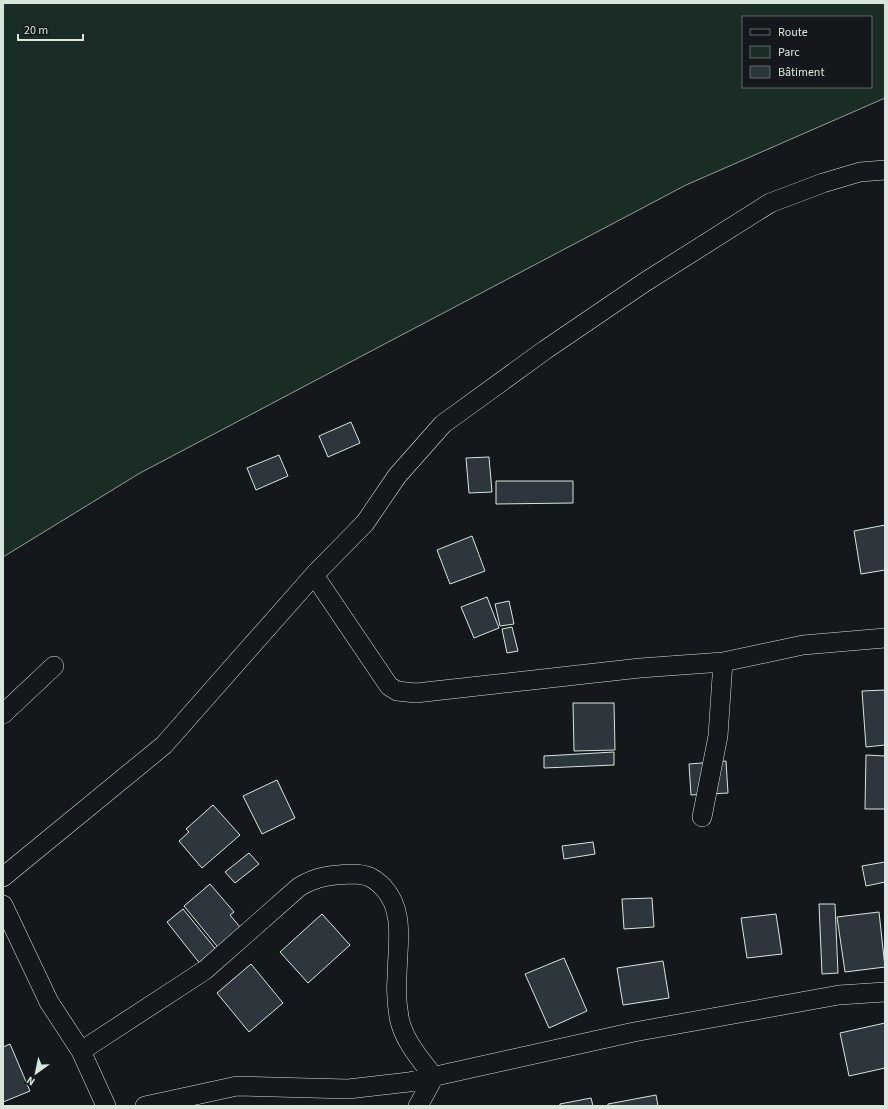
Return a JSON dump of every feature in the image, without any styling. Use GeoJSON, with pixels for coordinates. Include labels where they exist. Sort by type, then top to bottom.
{"type":"FeatureCollection","features":[{"type":"Feature","properties":{"kind":"street"},"geometry":{"type":"LineString","coordinates":[[3,877],[164,745],[314,575],[365,523],[396,476],[443,424],[545,350],[645,282],[770,204],[823,182],[852,174],[885,170]]}},
{"type":"Feature","properties":{"kind":"street"},"geometry":{"type":"LineString","coordinates":[[314,575],[389,686],[397,691],[416,693],[640,668],[723,662],[802,645],[885,638]]}},
{"type":"Feature","properties":{"kind":"street"},"geometry":{"type":"LineString","coordinates":[[702,817],[718,736],[723,662]]}},
{"type":"Feature","properties":{"kind":"street"},"geometry":{"type":"LineString","coordinates":[[3,714],[54,666]]}},
{"type":"Feature","properties":{"kind":"street"},"geometry":{"type":"LineString","coordinates":[[81,1051],[205,970],[299,887],[314,878],[335,874],[365,874],[380,884],[390,895],[396,907],[399,924],[396,980],[400,1019],[413,1049],[434,1077]]}},
{"type":"Feature","properties":{"kind":"street"},"geometry":{"type":"LineString","coordinates":[[3,905],[49,1002],[81,1051],[106,1106]]}},
{"type":"Feature","properties":{"kind":"street"},"geometry":{"type":"LineString","coordinates":[[145,1106],[238,1086],[348,1088],[409,1082],[634,1032],[839,995],[885,992]]}},
{"type":"Feature","properties":{"kind":"street"},"geometry":{"type":"LineString","coordinates":[[418,1106],[434,1077]]}},
{"type":"Feature","properties":{"kind":"green space"},"geometry":{"type":"Polygon","coordinates":[[[3,3],[885,3],[885,98],[686,185],[140,473],[3,557],[3,3]]]}},
{"type":"Feature","properties":{"kind":"building"},"geometry":{"type":"Polygon","coordinates":[[[351,422],[360,443],[328,457],[319,436],[351,422]]]}},
{"type":"Feature","properties":{"kind":"building"},"geometry":{"type":"Polygon","coordinates":[[[279,455],[288,476],[256,490],[247,468],[279,455]]]}},
{"type":"Feature","properties":{"kind":"building"},"geometry":{"type":"Polygon","coordinates":[[[489,457],[492,492],[469,493],[466,458],[489,457]]]}},
{"type":"Feature","properties":{"kind":"building"},"geometry":{"type":"Polygon","coordinates":[[[496,481],[573,481],[573,503],[496,504],[496,481]]]}},
{"type":"Feature","properties":{"kind":"building"},"geometry":{"type":"Polygon","coordinates":[[[885,525],[885,570],[861,574],[854,531],[885,525]]]}},
{"type":"Feature","properties":{"kind":"building"},"geometry":{"type":"Polygon","coordinates":[[[472,536],[485,571],[450,584],[437,550],[472,536]]]}},
{"type":"Feature","properties":{"kind":"building"},"geometry":{"type":"Polygon","coordinates":[[[487,597],[499,628],[474,638],[461,607],[487,597]]]}},
{"type":"Feature","properties":{"kind":"building"},"geometry":{"type":"Polygon","coordinates":[[[509,601],[514,624],[500,626],[495,604],[509,601]]]}},
{"type":"Feature","properties":{"kind":"building"},"geometry":{"type":"Polygon","coordinates":[[[512,627],[518,651],[507,653],[502,629],[512,627]]]}},
{"type":"Feature","properties":{"kind":"building"},"geometry":{"type":"Polygon","coordinates":[[[885,690],[885,745],[866,747],[862,691],[885,690]]]}},
{"type":"Feature","properties":{"kind":"building"},"geometry":{"type":"Polygon","coordinates":[[[573,703],[614,703],[615,750],[574,751],[573,703]]]}},
{"type":"Feature","properties":{"kind":"building"},"geometry":{"type":"Polygon","coordinates":[[[614,752],[614,765],[544,768],[544,756],[614,752]]]}},
{"type":"Feature","properties":{"kind":"building"},"geometry":{"type":"Polygon","coordinates":[[[866,755],[885,756],[885,809],[865,809],[866,755]]]}},
{"type":"Feature","properties":{"kind":"building"},"geometry":{"type":"Polygon","coordinates":[[[726,761],[728,793],[691,795],[689,764],[726,761]]]}},
{"type":"Feature","properties":{"kind":"building"},"geometry":{"type":"Polygon","coordinates":[[[277,780],[295,818],[262,834],[243,796],[277,780]]]}},
{"type":"Feature","properties":{"kind":"building"},"geometry":{"type":"Polygon","coordinates":[[[213,805],[240,835],[202,868],[179,841],[189,832],[186,829],[213,805]]]}},
{"type":"Feature","properties":{"kind":"building"},"geometry":{"type":"Polygon","coordinates":[[[593,842],[595,854],[564,859],[562,846],[593,842]]]}},
{"type":"Feature","properties":{"kind":"building"},"geometry":{"type":"Polygon","coordinates":[[[249,853],[259,864],[235,883],[225,872],[249,853]]]}},
{"type":"Feature","properties":{"kind":"building"},"geometry":{"type":"Polygon","coordinates":[[[885,862],[885,882],[866,886],[862,866],[885,862]]]}},
{"type":"Feature","properties":{"kind":"building"},"geometry":{"type":"Polygon","coordinates":[[[210,884],[234,912],[230,915],[244,932],[221,951],[184,906],[210,884]]]}},
{"type":"Feature","properties":{"kind":"building"},"geometry":{"type":"Polygon","coordinates":[[[652,898],[654,927],[624,929],[622,899],[652,898]]]}},
{"type":"Feature","properties":{"kind":"building"},"geometry":{"type":"Polygon","coordinates":[[[819,904],[835,904],[838,973],[822,974],[819,904]]]}},
{"type":"Feature","properties":{"kind":"building"},"geometry":{"type":"Polygon","coordinates":[[[183,909],[218,952],[201,965],[167,922],[183,909]]]}},
{"type":"Feature","properties":{"kind":"building"},"geometry":{"type":"Polygon","coordinates":[[[879,912],[885,967],[845,972],[837,917],[879,912]]]}},
{"type":"Feature","properties":{"kind":"building"},"geometry":{"type":"Polygon","coordinates":[[[322,914],[350,945],[308,983],[280,952],[322,914]]]}},
{"type":"Feature","properties":{"kind":"building"},"geometry":{"type":"Polygon","coordinates":[[[776,914],[782,954],[747,958],[741,918],[776,914]]]}},
{"type":"Feature","properties":{"kind":"building"},"geometry":{"type":"Polygon","coordinates":[[[564,958],[587,1011],[549,1028],[525,974],[564,958]]]}},
{"type":"Feature","properties":{"kind":"building"},"geometry":{"type":"Polygon","coordinates":[[[663,961],[669,998],[623,1005],[617,968],[663,961]]]}},
{"type":"Feature","properties":{"kind":"building"},"geometry":{"type":"Polygon","coordinates":[[[251,964],[283,1003],[249,1032],[217,993],[251,964]]]}},
{"type":"Feature","properties":{"kind":"building"},"geometry":{"type":"Polygon","coordinates":[[[885,1023],[885,1068],[849,1076],[840,1033],[885,1023]]]}},
{"type":"Feature","properties":{"kind":"building"},"geometry":{"type":"Polygon","coordinates":[[[10,1044],[30,1091],[3,1102],[3,1047],[10,1044]]]}},
{"type":"Feature","properties":{"kind":"building"},"geometry":{"type":"Polygon","coordinates":[[[656,1095],[658,1106],[608,1106],[608,1104],[656,1095]]]}},
{"type":"Feature","properties":{"kind":"building"},"geometry":{"type":"Polygon","coordinates":[[[591,1098],[593,1106],[560,1106],[560,1104],[591,1098]]]}}]}
